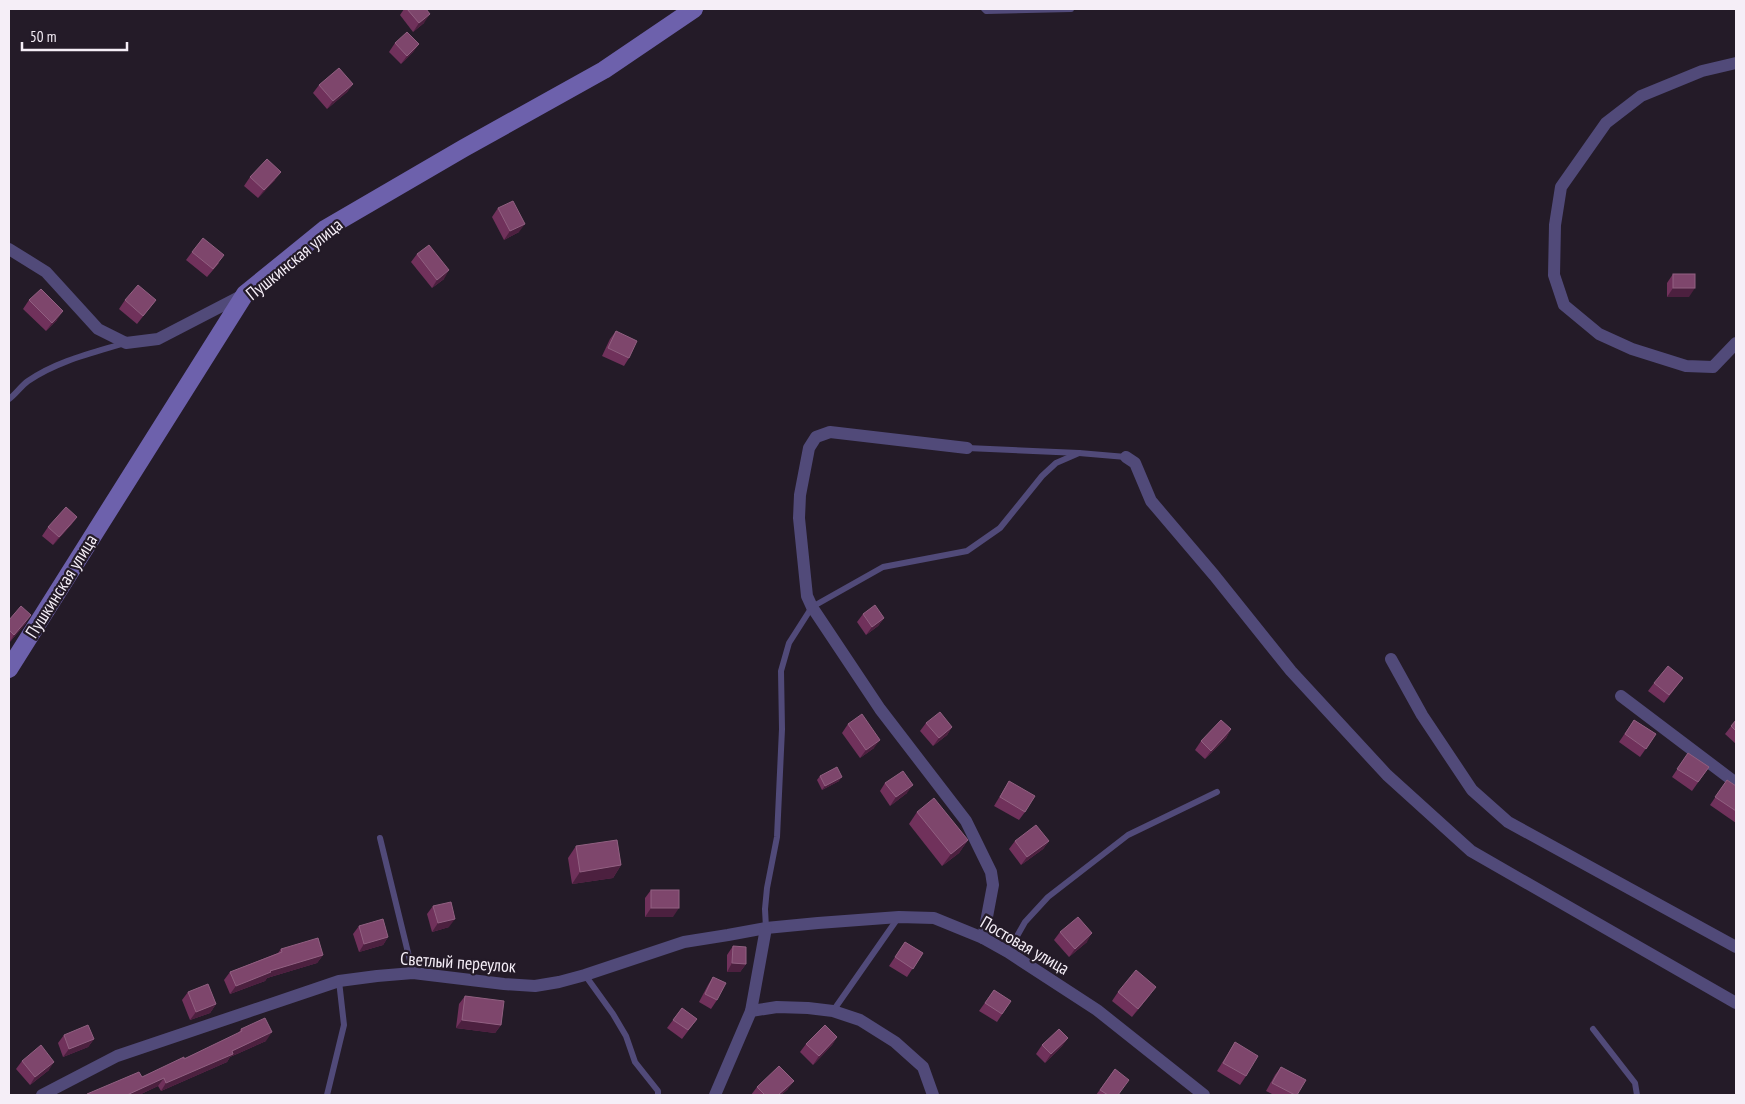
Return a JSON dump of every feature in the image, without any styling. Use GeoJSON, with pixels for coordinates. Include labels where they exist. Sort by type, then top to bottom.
{"type":"FeatureCollection","features":[{"type":"Feature","properties":{"kind":"main road","name":"Пушкинская улица"},"geometry":{"type":"LineString","coordinates":[[9,669],[245,294],[325,230],[464,148],[604,70],[694,9]]}},
{"type":"Feature","properties":{"kind":"street"},"geometry":{"type":"LineString","coordinates":[[1736,63],[1702,72],[1641,96],[1606,123],[1561,187],[1555,225],[1554,275],[1564,305],[1599,334],[1632,349],[1686,366],[1713,367],[1736,343]]}},
{"type":"Feature","properties":{"kind":"street"},"geometry":{"type":"LineString","coordinates":[[9,250],[46,272],[98,329],[126,343],[158,339],[245,294]]}},
{"type":"Feature","properties":{"kind":"street"},"geometry":{"type":"LineString","coordinates":[[967,448],[830,432],[816,437],[809,448],[800,495],[799,518],[807,596],[812,607],[880,709],[966,821],[991,872],[993,885],[984,938]]}},
{"type":"Feature","properties":{"kind":"street"},"geometry":{"type":"LineString","coordinates":[[1126,457],[1134,463],[1151,502],[1214,575],[1291,671],[1387,775],[1471,851],[1736,1003]]}},
{"type":"Feature","properties":{"kind":"street"},"geometry":{"type":"LineString","coordinates":[[1391,659],[1422,715],[1472,790],[1508,822],[1736,947]]}},
{"type":"Feature","properties":{"kind":"street"},"geometry":{"type":"LineString","coordinates":[[1621,696],[1736,783]]}},
{"type":"Feature","properties":{"kind":"street","name":"Постовая улица"},"geometry":{"type":"LineString","coordinates":[[766,928],[899,917],[934,918],[984,938],[1097,1010],[1204,1095]]}},
{"type":"Feature","properties":{"kind":"street"},"geometry":{"type":"LineString","coordinates":[[714,1095],[751,1011],[766,928]]}},
{"type":"Feature","properties":{"kind":"street","name":"Светлый переулок"},"geometry":{"type":"LineString","coordinates":[[42,1095],[117,1056],[339,981],[413,973],[535,986],[584,975],[684,942],[766,928]]}},
{"type":"Feature","properties":{"kind":"street"},"geometry":{"type":"LineString","coordinates":[[751,1011],[777,1007],[808,1008],[833,1011],[860,1020],[895,1042],[923,1067],[933,1095]]}},
{"type":"Feature","properties":{"kind":"lane"},"geometry":{"type":"LineString","coordinates":[[984,9],[986,11],[1071,9]]}},
{"type":"Feature","properties":{"kind":"lane"},"geometry":{"type":"LineString","coordinates":[[9,399],[28,381],[56,366],[80,356],[126,343]]}},
{"type":"Feature","properties":{"kind":"lane"},"geometry":{"type":"LineString","coordinates":[[967,448],[1126,457]]}},
{"type":"Feature","properties":{"kind":"lane"},"geometry":{"type":"LineString","coordinates":[[766,928],[767,888],[777,837],[782,729],[781,671],[789,643],[812,607],[883,567],[967,551],[1000,528],[1042,476],[1056,463],[1079,453]]}},
{"type":"Feature","properties":{"kind":"lane"},"geometry":{"type":"LineString","coordinates":[[1008,952],[1025,922],[1048,897],[1128,834],[1217,792]]}},
{"type":"Feature","properties":{"kind":"lane"},"geometry":{"type":"LineString","coordinates":[[380,838],[413,973]]}},
{"type":"Feature","properties":{"kind":"lane"},"geometry":{"type":"LineString","coordinates":[[833,1011],[899,917]]}},
{"type":"Feature","properties":{"kind":"lane"},"geometry":{"type":"LineString","coordinates":[[584,975],[613,1014],[626,1036],[635,1062],[658,1091],[658,1095]]}},
{"type":"Feature","properties":{"kind":"lane"},"geometry":{"type":"LineString","coordinates":[[327,1095],[344,1025],[339,981]]}},
{"type":"Feature","properties":{"kind":"lane"},"geometry":{"type":"LineString","coordinates":[[1594,1029],[1635,1083],[1637,1095]]}},
{"type":"Feature","properties":{"kind":"building"},"geometry":{"type":"Polygon","coordinates":[[[407,9],[426,9],[430,14],[419,23],[407,9]]]}},
{"type":"Feature","properties":{"kind":"building"},"geometry":{"type":"Polygon","coordinates":[[[407,32],[419,44],[407,56],[395,43],[407,32]]]}},
{"type":"Feature","properties":{"kind":"building"},"geometry":{"type":"Polygon","coordinates":[[[339,68],[353,84],[333,101],[319,85],[339,68]]]}},
{"type":"Feature","properties":{"kind":"building"},"geometry":{"type":"Polygon","coordinates":[[[267,159],[281,172],[264,190],[250,177],[267,159]]]}},
{"type":"Feature","properties":{"kind":"building"},"geometry":{"type":"Polygon","coordinates":[[[513,201],[525,224],[510,231],[498,208],[513,201]]]}},
{"type":"Feature","properties":{"kind":"building"},"geometry":{"type":"Polygon","coordinates":[[[203,238],[224,255],[213,269],[192,252],[203,238]]]}},
{"type":"Feature","properties":{"kind":"building"},"geometry":{"type":"Polygon","coordinates":[[[429,245],[449,270],[437,280],[417,254],[429,245]]]}},
{"type":"Feature","properties":{"kind":"building"},"geometry":{"type":"Polygon","coordinates":[[[1673,274],[1695,274],[1695,288],[1673,288],[1673,274]]]}},
{"type":"Feature","properties":{"kind":"building"},"geometry":{"type":"Polygon","coordinates":[[[138,285],[156,300],[143,316],[125,300],[138,285]]]}},
{"type":"Feature","properties":{"kind":"building"},"geometry":{"type":"Polygon","coordinates":[[[41,289],[63,311],[52,323],[29,300],[41,289]]]}},
{"type":"Feature","properties":{"kind":"building"},"geometry":{"type":"Polygon","coordinates":[[[616,331],[637,341],[629,358],[608,348],[616,331]]]}},
{"type":"Feature","properties":{"kind":"building"},"geometry":{"type":"Polygon","coordinates":[[[66,507],[77,517],[59,537],[48,527],[66,507]]]}},
{"type":"Feature","properties":{"kind":"building"},"geometry":{"type":"Polygon","coordinates":[[[875,605],[884,618],[872,627],[863,614],[875,605]]]}},
{"type":"Feature","properties":{"kind":"building"},"geometry":{"type":"Polygon","coordinates":[[[21,606],[31,615],[14,635],[9,630],[9,620],[21,606]]]}},
{"type":"Feature","properties":{"kind":"building"},"geometry":{"type":"Polygon","coordinates":[[[1668,666],[1683,678],[1669,695],[1654,683],[1668,666]]]}},
{"type":"Feature","properties":{"kind":"building"},"geometry":{"type":"Polygon","coordinates":[[[940,712],[952,727],[939,738],[926,723],[940,712]]]}},
{"type":"Feature","properties":{"kind":"building"},"geometry":{"type":"Polygon","coordinates":[[[862,714],[880,740],[866,750],[848,724],[862,714]]]}},
{"type":"Feature","properties":{"kind":"building"},"geometry":{"type":"Polygon","coordinates":[[[1221,720],[1231,729],[1211,751],[1201,741],[1221,720]]]}},
{"type":"Feature","properties":{"kind":"building"},"geometry":{"type":"Polygon","coordinates":[[[1634,720],[1656,734],[1646,749],[1625,734],[1634,720]]]}},
{"type":"Feature","properties":{"kind":"building"},"geometry":{"type":"Polygon","coordinates":[[[1736,720],[1736,731],[1731,726],[1736,720]]]}},
{"type":"Feature","properties":{"kind":"building"},"geometry":{"type":"Polygon","coordinates":[[[1688,753],[1709,767],[1698,782],[1677,769],[1688,753]]]}},
{"type":"Feature","properties":{"kind":"building"},"geometry":{"type":"Polygon","coordinates":[[[837,767],[842,777],[825,786],[820,776],[837,767]]]}},
{"type":"Feature","properties":{"kind":"building"},"geometry":{"type":"Polygon","coordinates":[[[903,771],[913,785],[896,797],[885,783],[903,771]]]}},
{"type":"Feature","properties":{"kind":"building"},"geometry":{"type":"Polygon","coordinates":[[[1727,780],[1736,786],[1736,811],[1715,797],[1727,780]]]}},
{"type":"Feature","properties":{"kind":"building"},"geometry":{"type":"Polygon","coordinates":[[[1009,781],[1035,796],[1025,812],[1000,797],[1009,781]]]}},
{"type":"Feature","properties":{"kind":"building"},"geometry":{"type":"Polygon","coordinates":[[[934,798],[968,840],[951,854],[917,812],[934,798]]]}},
{"type":"Feature","properties":{"kind":"building"},"geometry":{"type":"Polygon","coordinates":[[[1036,825],[1049,841],[1027,857],[1015,841],[1036,825]]]}},
{"type":"Feature","properties":{"kind":"building"},"geometry":{"type":"Polygon","coordinates":[[[617,840],[621,865],[580,872],[576,846],[617,840]]]}},
{"type":"Feature","properties":{"kind":"building"},"geometry":{"type":"Polygon","coordinates":[[[651,890],[679,890],[679,908],[651,908],[651,890]]]}},
{"type":"Feature","properties":{"kind":"building"},"geometry":{"type":"Polygon","coordinates":[[[451,902],[455,919],[438,923],[433,906],[451,902]]]}},
{"type":"Feature","properties":{"kind":"building"},"geometry":{"type":"Polygon","coordinates":[[[1078,917],[1092,933],[1075,949],[1060,932],[1078,917]]]}},
{"type":"Feature","properties":{"kind":"building"},"geometry":{"type":"Polygon","coordinates":[[[383,919],[388,937],[364,944],[359,926],[383,919]]]}},
{"type":"Feature","properties":{"kind":"building"},"geometry":{"type":"Polygon","coordinates":[[[318,938],[323,955],[270,971],[236,986],[230,972],[282,952],[281,949],[318,938]]]}},
{"type":"Feature","properties":{"kind":"building"},"geometry":{"type":"Polygon","coordinates":[[[905,942],[923,953],[913,969],[895,957],[905,942]]]}},
{"type":"Feature","properties":{"kind":"building"},"geometry":{"type":"Polygon","coordinates":[[[733,946],[746,947],[746,964],[732,963],[733,946]]]}},
{"type":"Feature","properties":{"kind":"building"},"geometry":{"type":"Polygon","coordinates":[[[1136,970],[1156,987],[1138,1009],[1118,992],[1136,970]]]}},
{"type":"Feature","properties":{"kind":"building"},"geometry":{"type":"Polygon","coordinates":[[[713,977],[726,983],[717,1000],[705,994],[713,977]]]}},
{"type":"Feature","properties":{"kind":"building"},"geometry":{"type":"Polygon","coordinates":[[[208,984],[216,1004],[196,1012],[188,992],[208,984]]]}},
{"type":"Feature","properties":{"kind":"building"},"geometry":{"type":"Polygon","coordinates":[[[994,990],[1011,1001],[1002,1014],[985,1003],[994,990]]]}},
{"type":"Feature","properties":{"kind":"building"},"geometry":{"type":"Polygon","coordinates":[[[465,996],[504,1001],[501,1025],[462,1020],[465,996]]]}},
{"type":"Feature","properties":{"kind":"building"},"geometry":{"type":"Polygon","coordinates":[[[682,1008],[697,1019],[688,1030],[673,1020],[682,1008]]]}},
{"type":"Feature","properties":{"kind":"building"},"geometry":{"type":"Polygon","coordinates":[[[265,1018],[272,1032],[232,1051],[233,1054],[166,1083],[164,1078],[127,1095],[87,1095],[139,1072],[142,1077],[184,1057],[184,1059],[265,1018]]]}},
{"type":"Feature","properties":{"kind":"building"},"geometry":{"type":"Polygon","coordinates":[[[88,1025],[94,1039],[69,1049],[64,1035],[88,1025]]]}},
{"type":"Feature","properties":{"kind":"building"},"geometry":{"type":"Polygon","coordinates":[[[825,1025],[837,1037],[819,1056],[806,1044],[825,1025]]]}},
{"type":"Feature","properties":{"kind":"building"},"geometry":{"type":"Polygon","coordinates":[[[1059,1029],[1068,1038],[1051,1054],[1042,1045],[1059,1029]]]}},
{"type":"Feature","properties":{"kind":"building"},"geometry":{"type":"Polygon","coordinates":[[[1235,1042],[1258,1056],[1246,1076],[1223,1063],[1235,1042]]]}},
{"type":"Feature","properties":{"kind":"building"},"geometry":{"type":"Polygon","coordinates":[[[41,1045],[54,1062],[35,1077],[22,1061],[41,1045]]]}},
{"type":"Feature","properties":{"kind":"building"},"geometry":{"type":"Polygon","coordinates":[[[779,1066],[794,1081],[778,1095],[765,1095],[757,1087],[779,1066]]]}},
{"type":"Feature","properties":{"kind":"building"},"geometry":{"type":"Polygon","coordinates":[[[1281,1067],[1306,1080],[1297,1095],[1272,1083],[1281,1067]]]}},
{"type":"Feature","properties":{"kind":"building"},"geometry":{"type":"Polygon","coordinates":[[[1115,1069],[1129,1080],[1118,1095],[1108,1095],[1100,1090],[1115,1069]]]}}]}
